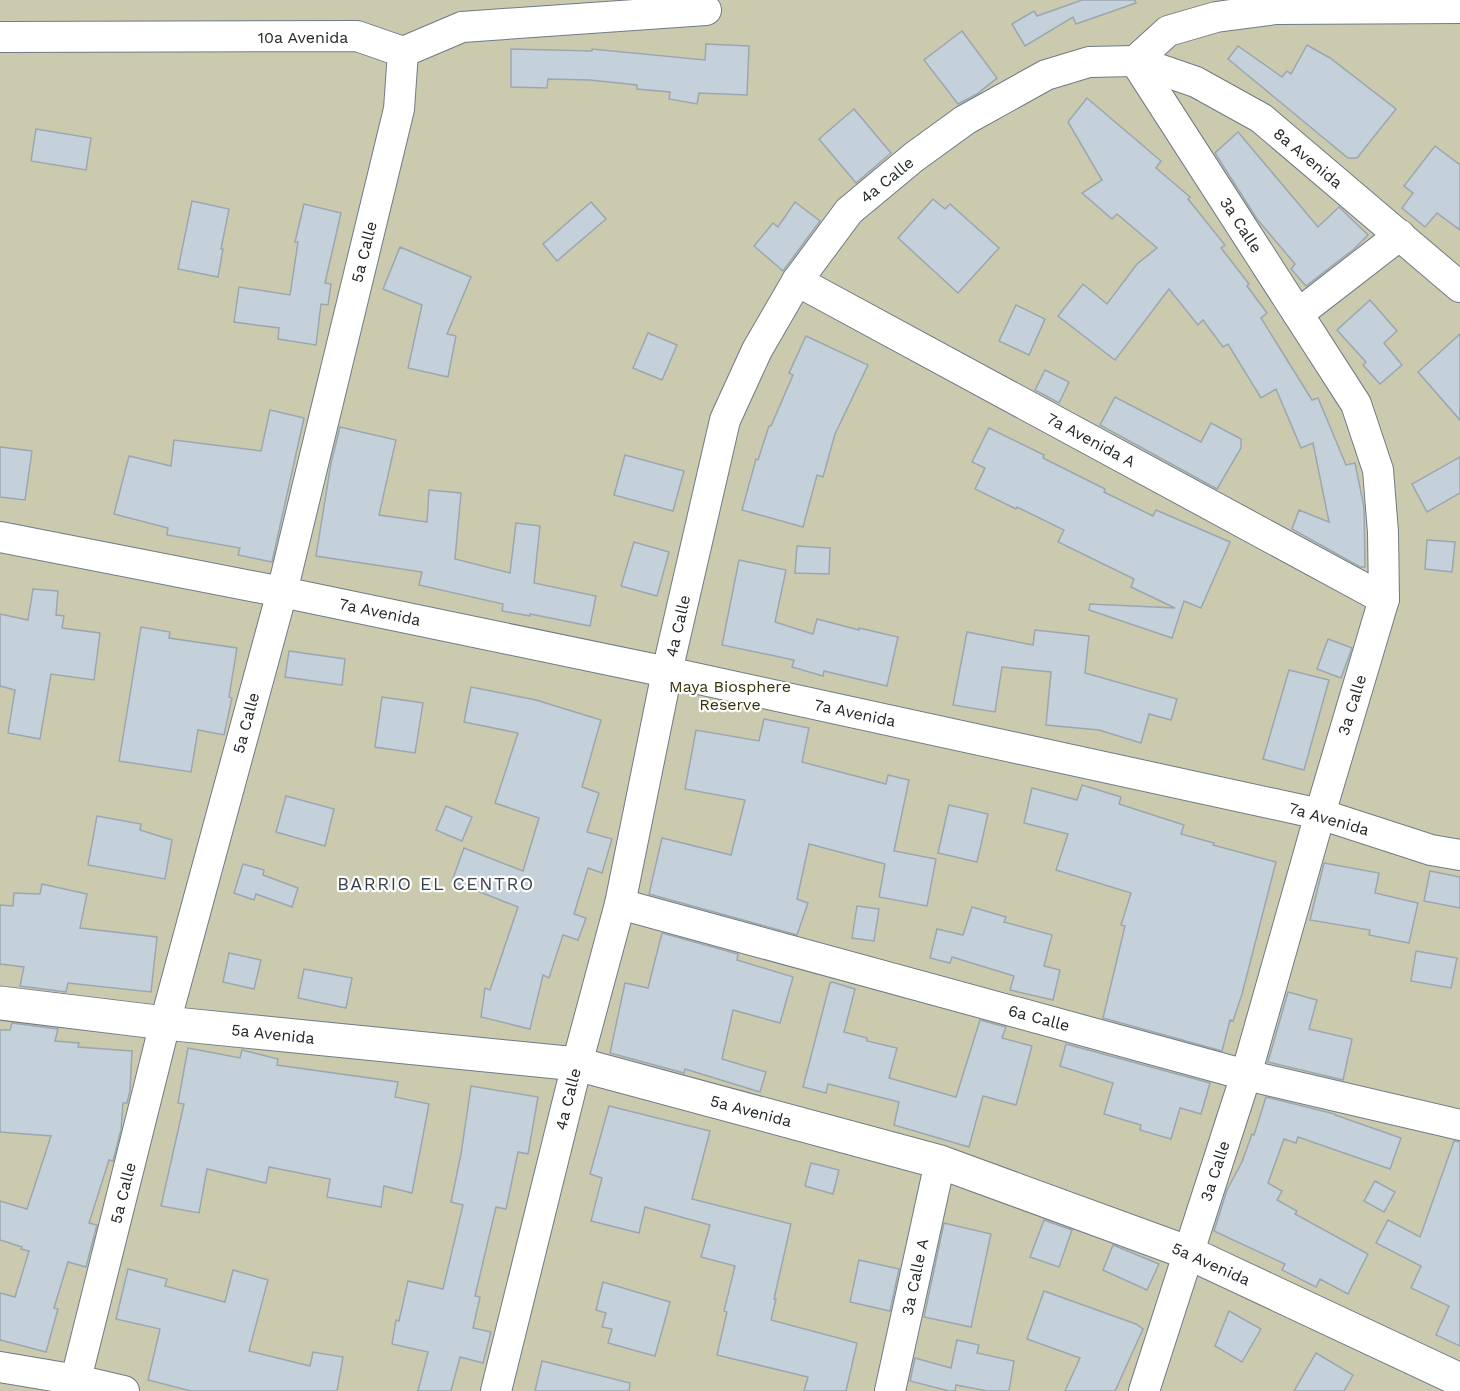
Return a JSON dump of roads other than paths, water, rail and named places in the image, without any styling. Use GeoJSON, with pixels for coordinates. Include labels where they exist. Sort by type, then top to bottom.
{"type":"FeatureCollection","features":[{"type":"Feature","properties":{"kind":"street"},"geometry":{"type":"LineString","coordinates":[[1135,61],[1168,31],[1216,17],[1276,9],[1460,8]]}},
{"type":"Feature","properties":{"kind":"street"},"geometry":{"type":"LineString","coordinates":[[403,52],[462,27],[706,10]]}},
{"type":"Feature","properties":{"kind":"street","name":"10a Avenida"},"geometry":{"type":"LineString","coordinates":[[0,37],[357,36],[403,52]]}},
{"type":"Feature","properties":{"kind":"street","name":"5a Calle"},"geometry":{"type":"LineString","coordinates":[[75,1385],[165,1023],[282,592],[399,109],[403,52]]}},
{"type":"Feature","properties":{"kind":"street","name":"8a Avenida"},"geometry":{"type":"LineString","coordinates":[[1135,61],[1196,82],[1261,118],[1460,287]]}},
{"type":"Feature","properties":{"kind":"street","name":"4a Calle"},"geometry":{"type":"LineString","coordinates":[[496,1391],[577,1064],[620,904],[667,672],[725,420],[757,350],[797,281],[849,211],[914,157],[965,120],[1046,75],[1089,62],[1135,61]]}},
{"type":"Feature","properties":{"kind":"street","name":"3a Calle"},"geometry":{"type":"LineString","coordinates":[[1135,61],[1356,404],[1378,470],[1383,532],[1384,599],[1246,1075],[1144,1391]]}},
{"type":"Feature","properties":{"kind":"street"},"geometry":{"type":"LineString","coordinates":[[1298,314],[1400,235]]}},
{"type":"Feature","properties":{"kind":"street","name":"7a Avenida A"},"geometry":{"type":"LineString","coordinates":[[797,281],[1384,599]]}},
{"type":"Feature","properties":{"kind":"street","name":"7a Avenida"},"geometry":{"type":"LineString","coordinates":[[0,537],[282,592],[667,672],[1320,814],[1431,850],[1460,855]]}},
{"type":"Feature","properties":{"kind":"street"},"geometry":{"type":"LineString","coordinates":[[1402,841],[1438,831],[1460,834]]}},
{"type":"Feature","properties":{"kind":"street","name":"6a Calle"},"geometry":{"type":"LineString","coordinates":[[620,904],[1246,1075],[1460,1125]]}},
{"type":"Feature","properties":{"kind":"street","name":"5a Avenida"},"geometry":{"type":"LineString","coordinates":[[0,1003],[165,1023],[577,1064],[940,1162],[1189,1253],[1460,1380]]}},
{"type":"Feature","properties":{"kind":"street","name":"3a Calle A"},"geometry":{"type":"LineString","coordinates":[[890,1391],[940,1162]]}},
{"type":"Feature","properties":{"kind":"street"},"geometry":{"type":"LineString","coordinates":[[0,1368],[75,1385],[124,1391]]}},
{"type":"Feature","properties":{"kind":"district","name":"BARRIO EL CENTRO"},"geometry":{"type":"Point","coordinates":[436,883]}},
{"type":"Feature","properties":{"kind":"park label","name":"Maya Biosphere Reserve"},"geometry":{"type":"Point","coordinates":[730,695]}}]}
